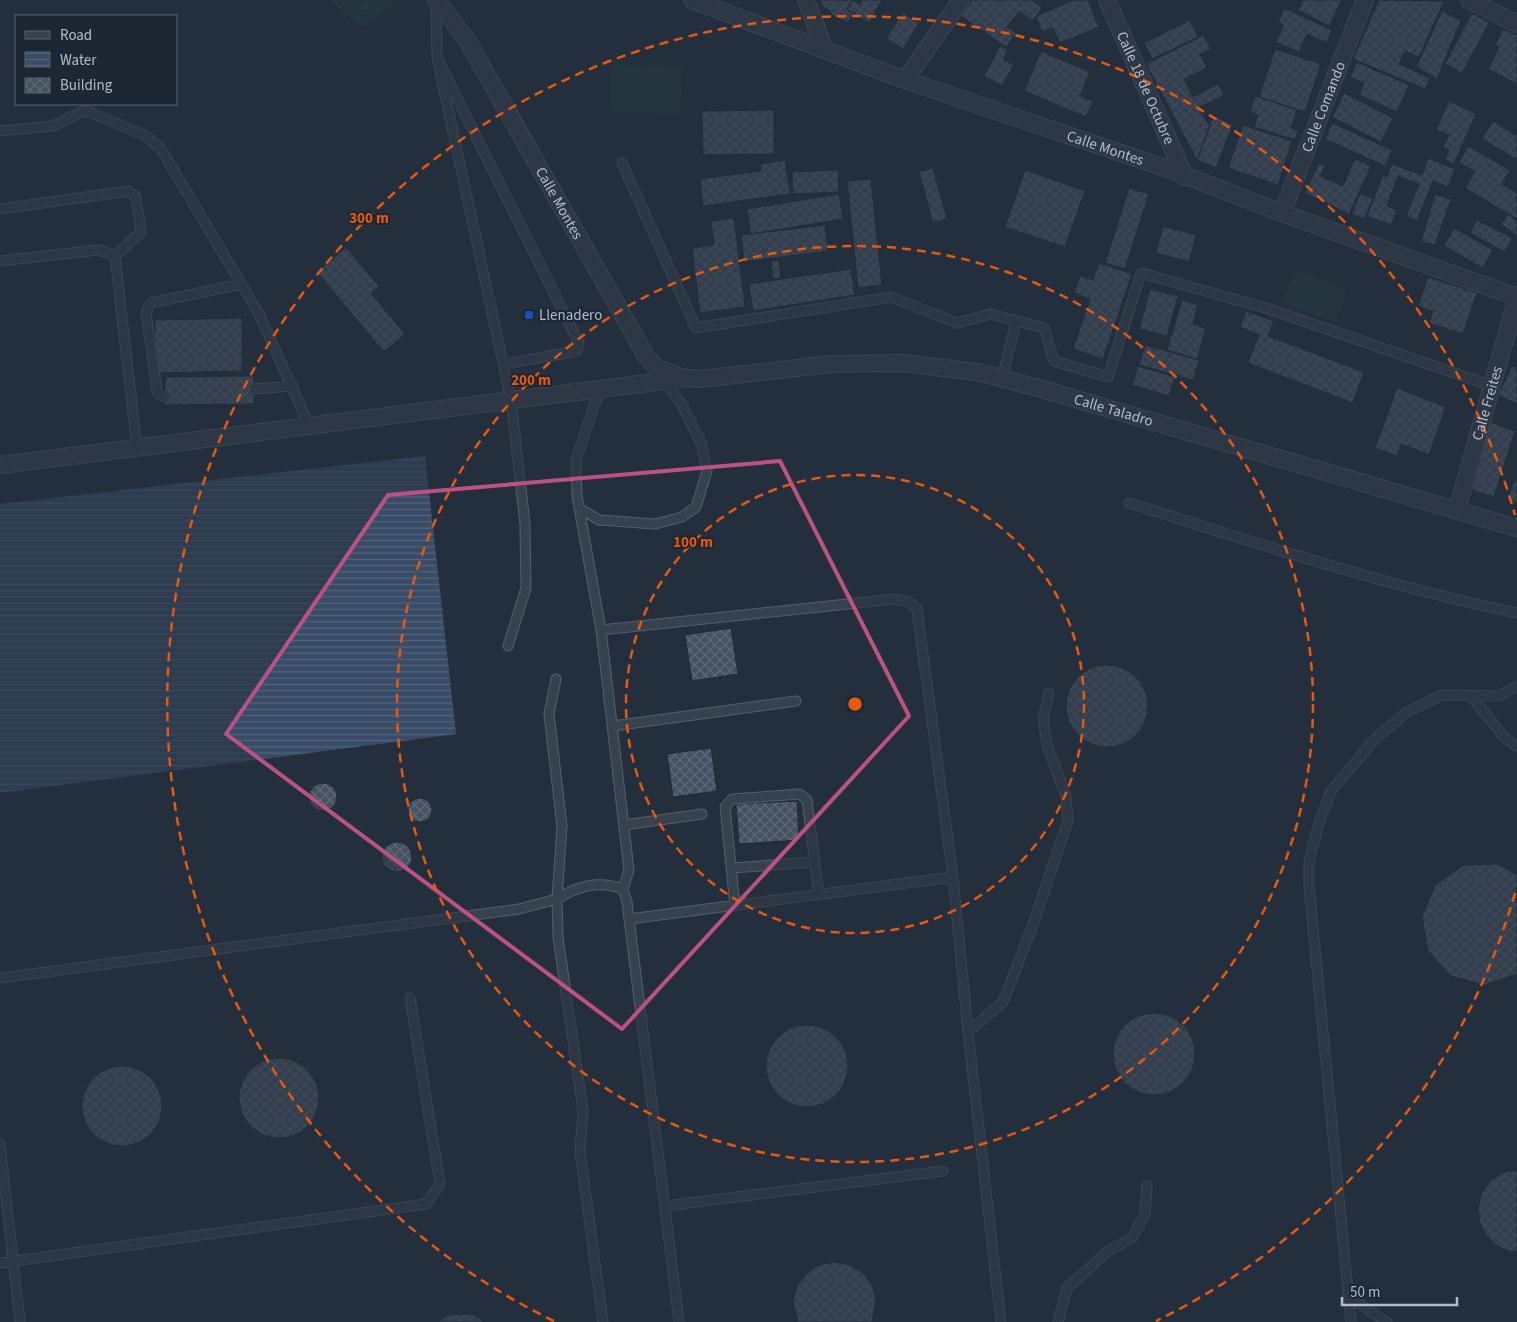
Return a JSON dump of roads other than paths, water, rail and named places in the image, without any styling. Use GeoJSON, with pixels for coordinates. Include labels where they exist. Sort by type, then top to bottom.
{"type":"FeatureCollection","features":[{"type":"Feature","properties":{"kind":"street","name":"Calle Montes"},"geometry":{"type":"LineString","coordinates":[[436,0],[467,40],[646,356],[657,368],[692,378]]}},
{"type":"Feature","properties":{"kind":"street","name":"Calle Montes"},"geometry":{"type":"LineString","coordinates":[[692,0],[905,80],[1185,177],[1517,297]]}},
{"type":"Feature","properties":{"kind":"street"},"geometry":{"type":"LineString","coordinates":[[806,0],[825,50]]}},
{"type":"Feature","properties":{"kind":"street"},"geometry":{"type":"LineString","coordinates":[[905,80],[961,0]]}},
{"type":"Feature","properties":{"kind":"street","name":"Calle 18 de Octubre"},"geometry":{"type":"LineString","coordinates":[[1107,0],[1185,177]]}},
{"type":"Feature","properties":{"kind":"street","name":"Calle Comando"},"geometry":{"type":"LineString","coordinates":[[1282,213],[1365,0]]}},
{"type":"Feature","properties":{"kind":"street"},"geometry":{"type":"LineString","coordinates":[[1469,0],[1517,24]]}},
{"type":"Feature","properties":{"kind":"street","name":"Calle Freites"},"geometry":{"type":"LineString","coordinates":[[1457,510],[1517,297]]}},
{"type":"Feature","properties":{"kind":"street","name":"Calle Taladro"},"geometry":{"type":"LineString","coordinates":[[664,381],[832,364],[902,363],[946,367],[1002,378],[1517,528]]}},
{"type":"Feature","properties":{"kind":"street"},"geometry":{"type":"LineString","coordinates":[[0,465],[664,381]]}},
{"type":"Feature","properties":{"kind":"lane"},"geometry":{"type":"LineString","coordinates":[[436,0],[437,58],[511,400],[525,524],[526,588],[508,646]]}},
{"type":"Feature","properties":{"kind":"lane"},"geometry":{"type":"LineString","coordinates":[[437,58],[579,343],[578,350],[572,352],[504,364]]}},
{"type":"Feature","properties":{"kind":"lane"},"geometry":{"type":"LineString","coordinates":[[0,131],[53,126],[85,110],[146,136],[161,149],[259,314],[309,425]]}},
{"type":"Feature","properties":{"kind":"lane"},"geometry":{"type":"LineString","coordinates":[[622,163],[696,328],[891,297],[957,323],[991,314],[1044,328],[1054,361],[1108,376],[1141,273],[1269,309],[1492,386]]}},
{"type":"Feature","properties":{"kind":"lane"},"geometry":{"type":"LineString","coordinates":[[0,209],[128,191],[136,197],[141,232],[115,256]]}},
{"type":"Feature","properties":{"kind":"lane"},"geometry":{"type":"LineString","coordinates":[[0,261],[99,250],[115,256]]}},
{"type":"Feature","properties":{"kind":"lane"},"geometry":{"type":"LineString","coordinates":[[115,256],[137,448]]}},
{"type":"Feature","properties":{"kind":"lane"},"geometry":{"type":"LineString","coordinates":[[165,396],[158,394],[157,390],[146,312],[149,306],[152,303],[242,284]]}},
{"type":"Feature","properties":{"kind":"lane"},"geometry":{"type":"LineString","coordinates":[[1002,378],[1016,321]]}},
{"type":"Feature","properties":{"kind":"lane"},"geometry":{"type":"LineString","coordinates":[[579,508],[599,520],[655,524],[682,517],[696,507],[707,471],[701,443],[682,405],[664,381]]}},
{"type":"Feature","properties":{"kind":"lane"},"geometry":{"type":"LineString","coordinates":[[254,389],[293,386]]}},
{"type":"Feature","properties":{"kind":"lane"},"geometry":{"type":"LineString","coordinates":[[603,388],[595,403],[576,460],[579,508],[601,630],[630,870],[623,889],[630,919],[679,1322]]}},
{"type":"Feature","properties":{"kind":"lane"},"geometry":{"type":"LineString","coordinates":[[1129,502],[1298,556],[1446,599],[1517,613]]}},
{"type":"Feature","properties":{"kind":"lane"},"geometry":{"type":"LineString","coordinates":[[601,630],[895,599],[909,602],[917,609],[920,620],[953,877],[968,1032],[1002,1322]]}},
{"type":"Feature","properties":{"kind":"lane"},"geometry":{"type":"LineString","coordinates":[[556,678],[549,714],[562,826],[557,899],[558,937],[583,1111],[580,1151],[603,1322]]}},
{"type":"Feature","properties":{"kind":"lane"},"geometry":{"type":"LineString","coordinates":[[1351,1322],[1309,886],[1309,861],[1319,822],[1331,791],[1375,739],[1407,712],[1442,695],[1499,696],[1517,686]]}},
{"type":"Feature","properties":{"kind":"lane"},"geometry":{"type":"LineString","coordinates":[[968,1032],[1002,1002],[1032,927],[1068,821],[1066,796],[1047,745],[1043,718],[1049,693]]}},
{"type":"Feature","properties":{"kind":"lane"},"geometry":{"type":"LineString","coordinates":[[1471,696],[1504,738],[1517,747]]}},
{"type":"Feature","properties":{"kind":"lane"},"geometry":{"type":"LineString","coordinates":[[612,726],[796,701]]}},
{"type":"Feature","properties":{"kind":"lane"},"geometry":{"type":"LineString","coordinates":[[735,906],[725,807],[732,799],[800,794],[807,800],[818,895]]}},
{"type":"Feature","properties":{"kind":"lane"},"geometry":{"type":"LineString","coordinates":[[624,825],[702,814]]}},
{"type":"Feature","properties":{"kind":"lane"},"geometry":{"type":"LineString","coordinates":[[731,868],[815,862]]}},
{"type":"Feature","properties":{"kind":"lane"},"geometry":{"type":"LineString","coordinates":[[630,919],[953,877]]}},
{"type":"Feature","properties":{"kind":"lane"},"geometry":{"type":"LineString","coordinates":[[0,978],[519,909],[557,899],[590,885],[607,883],[623,889]]}},
{"type":"Feature","properties":{"kind":"lane"},"geometry":{"type":"LineString","coordinates":[[0,1263],[426,1204],[440,1184],[410,998]]}},
{"type":"Feature","properties":{"kind":"lane"},"geometry":{"type":"LineString","coordinates":[[0,1144],[20,1322]]}},
{"type":"Feature","properties":{"kind":"lane"},"geometry":{"type":"LineString","coordinates":[[665,1206],[943,1171]]}},
{"type":"Feature","properties":{"kind":"lane"},"geometry":{"type":"LineString","coordinates":[[1058,1322],[1067,1288],[1108,1251],[1132,1238],[1145,1214],[1147,1186]]}},
{"type":"Feature","properties":{"kind":"lane"},"geometry":{"type":"LineString","coordinates":[[1349,1297],[1387,1322]]}},
{"type":"Feature","properties":{"kind":"water"},"geometry":{"type":"Polygon","coordinates":[[[425,456],[456,734],[0,793],[0,504],[425,456]]]}},
{"type":"Feature","properties":{"kind":"place","name":"Llenadero"},"geometry":{"type":"Point","coordinates":[529,315]}}]}
